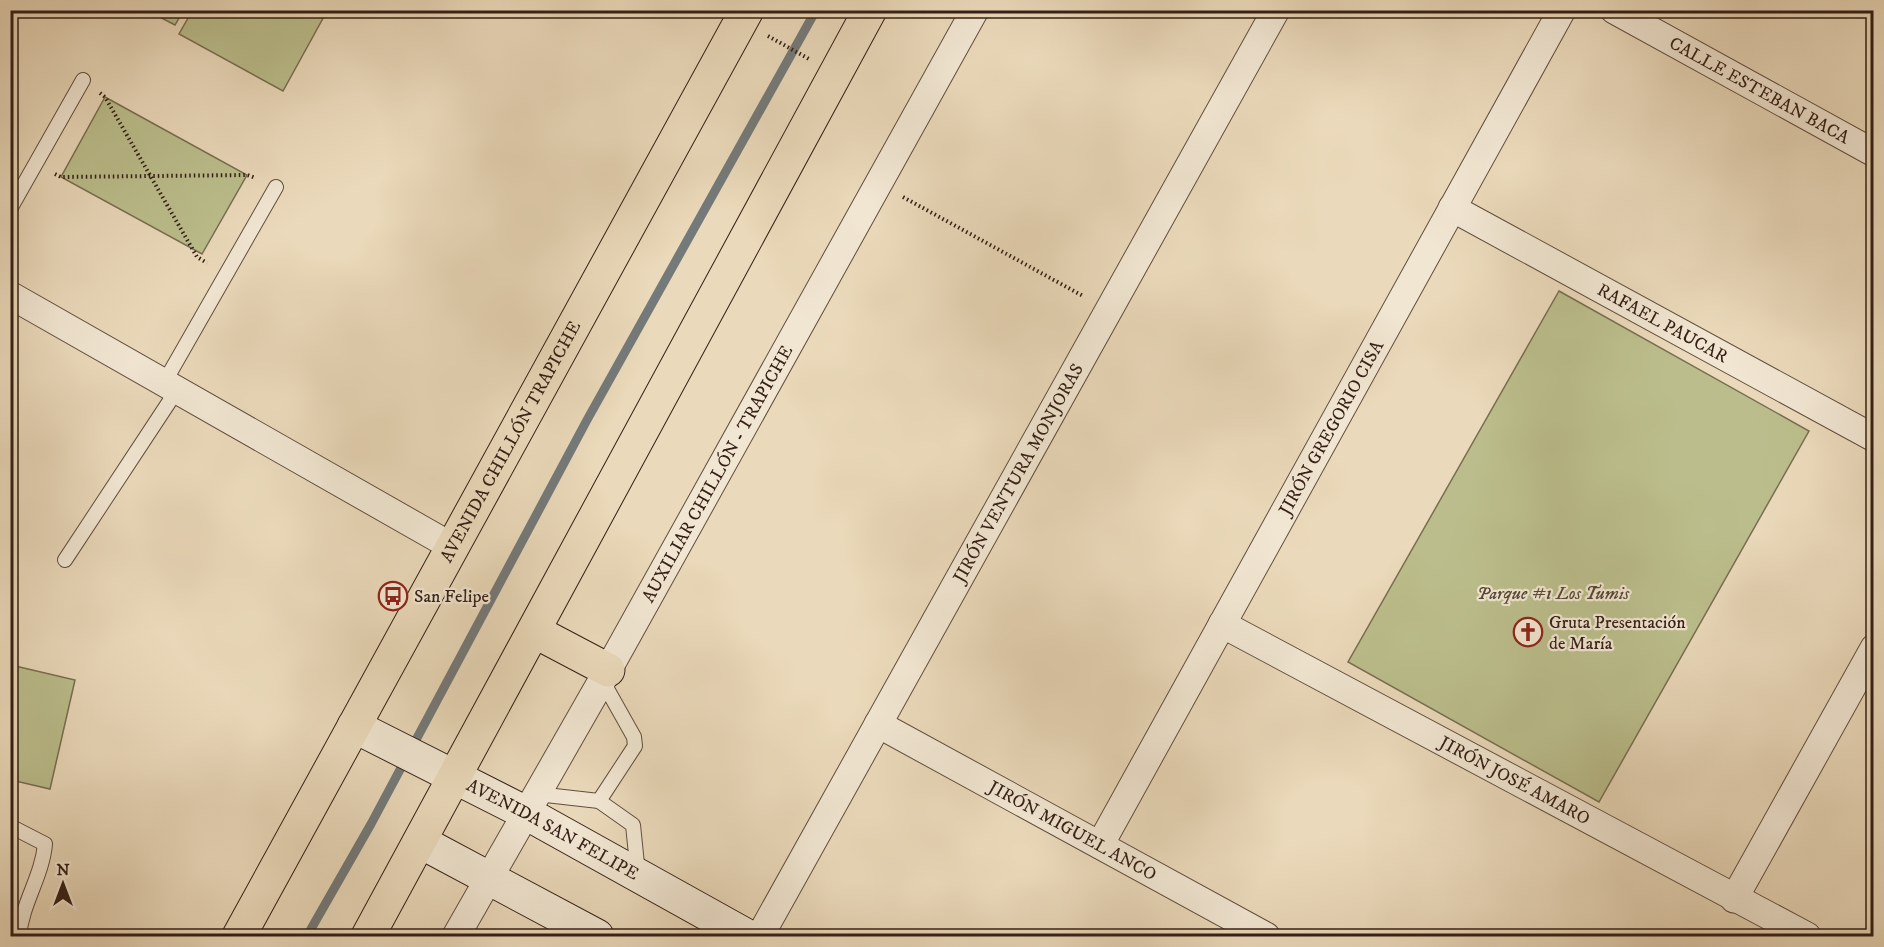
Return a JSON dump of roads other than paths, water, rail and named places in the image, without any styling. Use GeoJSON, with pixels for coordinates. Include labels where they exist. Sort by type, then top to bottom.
{"type":"FeatureCollection","features":[{"type":"Feature","properties":{"kind":"main road"},"geometry":{"type":"LineString","coordinates":[[368,936],[456,778],[870,10]]}},
{"type":"Feature","properties":{"kind":"main road","name":"AVENIDA CHILLÓN TRAPICHE"},"geometry":{"type":"LineString","coordinates":[[239,936],[451,546],[744,16]]}},
{"type":"Feature","properties":{"kind":"main road"},"geometry":{"type":"LineString","coordinates":[[534,631],[605,675]]}},
{"type":"Feature","properties":{"kind":"main road","name":"AVENIDA SAN FELIPE"},"geometry":{"type":"LineString","coordinates":[[354,726],[456,778],[532,803],[639,876],[747,936]]}},
{"type":"Feature","properties":{"kind":"main road"},"geometry":{"type":"LineString","coordinates":[[421,842],[597,936]]}},
{"type":"Feature","properties":{"kind":"street","name":"AUXILIAR CHILLÓN - TRAPICHE"},"geometry":{"type":"LineString","coordinates":[[456,936],[605,675],[975,10]]}},
{"type":"Feature","properties":{"kind":"street","name":"JIRÓN VENTURA MONJORAS"},"geometry":{"type":"LineString","coordinates":[[760,936],[1276,10]]}},
{"type":"Feature","properties":{"kind":"street","name":"JIRÓN GREGORIO CISA"},"geometry":{"type":"LineString","coordinates":[[1100,845],[1562,10]]}},
{"type":"Feature","properties":{"kind":"street","name":"CALLE ESTEBAN BACA"},"geometry":{"type":"LineString","coordinates":[[1614,10],[1874,153]]}},
{"type":"Feature","properties":{"kind":"street","name":"RAFAEL PAUCAR"},"geometry":{"type":"LineString","coordinates":[[1452,208],[1874,438]]}},
{"type":"Feature","properties":{"kind":"street"},"geometry":{"type":"LineString","coordinates":[[10,295],[451,546]]}},
{"type":"Feature","properties":{"kind":"street","name":"JIRÓN JOSÉ AMARO"},"geometry":{"type":"LineString","coordinates":[[1222,624],[1807,936]]}},
{"type":"Feature","properties":{"kind":"street"},"geometry":{"type":"LineString","coordinates":[[1734,899],[1874,648]]}},
{"type":"Feature","properties":{"kind":"street","name":"JIRÓN MIGUEL ANCO"},"geometry":{"type":"LineString","coordinates":[[878,724],[1266,936]]}},
{"type":"Feature","properties":{"kind":"lane"},"geometry":{"type":"LineString","coordinates":[[10,209],[83,80]]}},
{"type":"Feature","properties":{"kind":"lane"},"geometry":{"type":"LineString","coordinates":[[65,560],[171,386],[227,272],[276,187]]}},
{"type":"Feature","properties":{"kind":"lane"},"geometry":{"type":"LineString","coordinates":[[598,801],[635,746],[634,737],[605,675]]}},
{"type":"Feature","properties":{"kind":"lane"},"geometry":{"type":"LineString","coordinates":[[532,803],[598,801],[633,825],[639,876]]}},
{"type":"Feature","properties":{"kind":"lane"},"geometry":{"type":"LineString","coordinates":[[10,826],[45,844],[43,864],[21,916],[19,936]]}},
{"type":"Feature","properties":{"kind":"waterway"},"geometry":{"type":"LineString","coordinates":[[307,936],[371,824],[587,420],[816,10]]}},
{"type":"Feature","properties":{"kind":"place","name":"San Felipe"},"geometry":{"type":"Point","coordinates":[393,596]}},
{"type":"Feature","properties":{"kind":"place","name":"Gruta Presentación de María"},"geometry":{"type":"Point","coordinates":[1528,632]}},
{"type":"Feature","properties":{"kind":"park label","name":"Parque #1 Los Tumis"},"geometry":{"type":"Point","coordinates":[1553,593]}}]}
